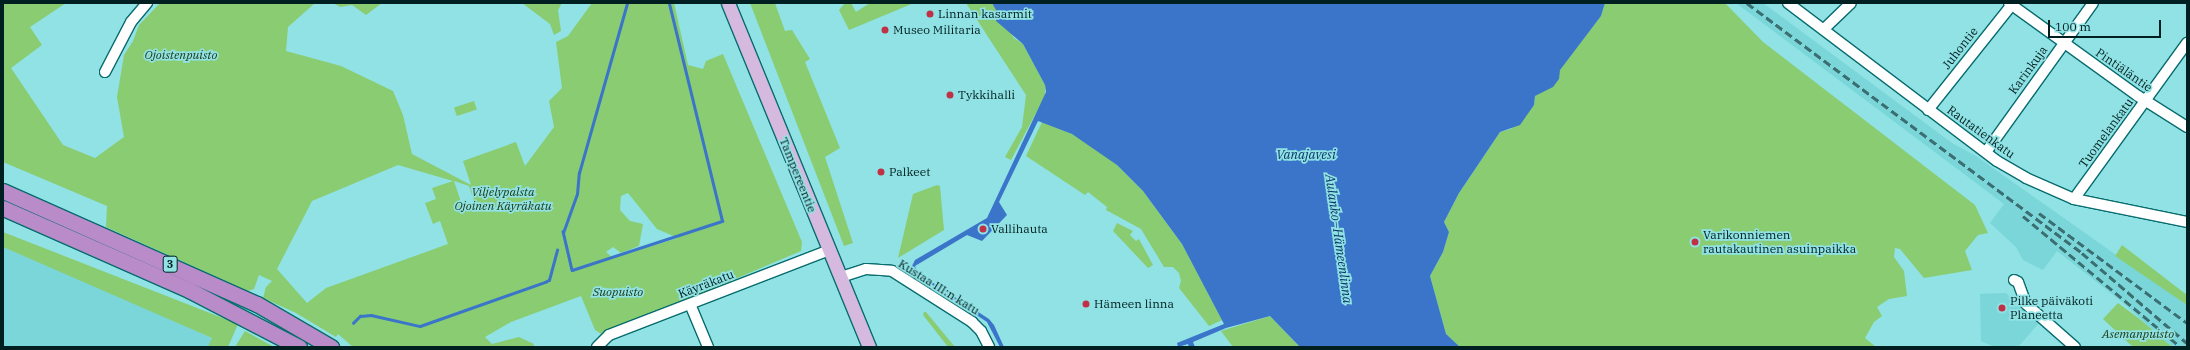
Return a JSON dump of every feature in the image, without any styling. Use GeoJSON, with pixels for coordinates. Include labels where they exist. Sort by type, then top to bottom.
{"type":"FeatureCollection","features":[{"type":"Feature","properties":{"kind":"highway","name":"3"},"geometry":{"type":"LineString","coordinates":[[3,191],[257,304],[331,347]]}},
{"type":"Feature","properties":{"kind":"highway","name":"3"},"geometry":{"type":"LineString","coordinates":[[3,208],[189,290],[299,347]]}},
{"type":"Feature","properties":{"kind":"main road","name":"Tampereentie"},"geometry":{"type":"LineString","coordinates":[[728,3],[868,347]]}},
{"type":"Feature","properties":{"kind":"street"},"geometry":{"type":"LineString","coordinates":[[105,72],[131,22],[147,3]]}},
{"type":"Feature","properties":{"kind":"street","name":"Rautatienkatu"},"geometry":{"type":"LineString","coordinates":[[1788,3],[1824,29],[1928,110],[1986,152],[2026,178],[2074,199],[2187,222]]}},
{"type":"Feature","properties":{"kind":"street"},"geometry":{"type":"LineString","coordinates":[[1824,29],[1851,3]]}},
{"type":"Feature","properties":{"kind":"street","name":"Karinkuja"},"geometry":{"type":"LineString","coordinates":[[1986,152],[2093,3]]}},
{"type":"Feature","properties":{"kind":"street","name":"Pintiäläntie"},"geometry":{"type":"LineString","coordinates":[[2011,4],[2146,102],[2187,126]]}},
{"type":"Feature","properties":{"kind":"street","name":"Juhontie"},"geometry":{"type":"LineString","coordinates":[[1928,110],[2011,4]]}},
{"type":"Feature","properties":{"kind":"street","name":"Tuomelankatu"},"geometry":{"type":"LineString","coordinates":[[2074,199],[2146,102],[2187,43]]}},
{"type":"Feature","properties":{"kind":"street","name":"Käyräkatu"},"geometry":{"type":"LineString","coordinates":[[597,347],[609,335],[829,250]]}},
{"type":"Feature","properties":{"kind":"street","name":"Kustaa III:n katu"},"geometry":{"type":"LineString","coordinates":[[840,278],[866,269],[892,271],[972,322],[981,331],[989,347]]}},
{"type":"Feature","properties":{"kind":"street"},"geometry":{"type":"LineString","coordinates":[[2014,280],[2018,282],[2026,304],[2070,345]]}},
{"type":"Feature","properties":{"kind":"street"},"geometry":{"type":"LineString","coordinates":[[690,304],[708,347]]}},
{"type":"Feature","properties":{"kind":"shaded area"},"geometry":{"type":"Polygon","coordinates":[[[1736,3],[1763,3],[1952,143],[1976,156],[2187,305],[2187,347],[2172,347],[2122,302],[2057,251],[2043,270],[2023,260],[2016,247],[1990,223],[2004,204],[1736,3]]]}},
{"type":"Feature","properties":{"kind":"shaded area"},"geometry":{"type":"Polygon","coordinates":[[[3,247],[159,313],[213,339],[208,347],[3,347],[3,247]]]}},
{"type":"Feature","properties":{"kind":"shaded area","name":"Pilke päiväkoti Planeetta"},"geometry":{"type":"Polygon","coordinates":[[[2006,293],[2039,323],[2018,347],[1995,347],[1981,341],[1980,294],[2006,293]]]}},
{"type":"Feature","properties":{"kind":"green space"},"geometry":{"type":"Polygon","coordinates":[[[3,3],[66,3],[30,27],[42,45],[11,68],[63,145],[95,158],[124,137],[117,97],[124,55],[133,41],[139,25],[160,3],[315,3],[288,27],[286,51],[341,66],[393,91],[403,115],[412,154],[471,185],[463,161],[516,142],[525,166],[554,127],[549,101],[562,88],[556,42],[568,36],[592,3],[674,3],[688,65],[703,69],[706,61],[723,54],[802,242],[801,251],[603,335],[595,330],[581,296],[511,322],[485,337],[492,344],[519,337],[534,344],[533,347],[353,347],[338,334],[336,337],[296,313],[263,298],[266,287],[272,281],[259,275],[254,289],[248,291],[106,227],[107,206],[3,162],[3,3]],[[398,165],[312,201],[277,269],[307,303],[326,288],[448,244],[440,221],[433,224],[425,203],[436,199],[432,188],[453,181],[398,165]],[[454,181],[463,208],[475,204],[469,186],[454,181]],[[628,193],[621,196],[620,210],[630,221],[643,224],[639,246],[621,253],[613,247],[606,252],[613,258],[678,238],[657,229],[628,193]]]}},
{"type":"Feature","properties":{"kind":"green space"},"geometry":{"type":"Polygon","coordinates":[[[333,3],[382,3],[366,15],[352,5],[340,7],[333,3]]]}},
{"type":"Feature","properties":{"kind":"green space"},"geometry":{"type":"Polygon","coordinates":[[[522,3],[562,3],[558,10],[561,31],[554,35],[550,24],[522,3]]]}},
{"type":"Feature","properties":{"kind":"green space"},"geometry":{"type":"Polygon","coordinates":[[[750,3],[775,3],[785,31],[792,30],[810,59],[805,62],[840,148],[825,157],[853,243],[844,246],[750,3]]]}},
{"type":"Feature","properties":{"kind":"green space"},"geometry":{"type":"Polygon","coordinates":[[[845,3],[851,3],[856,12],[870,3],[914,3],[849,30],[839,10],[845,3]]]}},
{"type":"Feature","properties":{"kind":"green space"},"geometry":{"type":"Polygon","coordinates":[[[966,3],[992,3],[1014,38],[1023,44],[1045,85],[1045,96],[1011,160],[1005,157],[1022,127],[1026,95],[966,3]]]}},
{"type":"Feature","properties":{"kind":"green space"},"geometry":{"type":"Polygon","coordinates":[[[1605,3],[1725,3],[1763,42],[1975,205],[1988,233],[1978,235],[1965,251],[1972,270],[1924,278],[1900,249],[1895,248],[1894,257],[1904,271],[1907,296],[1889,299],[1877,307],[1882,316],[1874,322],[1865,338],[1876,347],[1460,347],[1446,334],[1430,276],[1443,252],[1449,232],[1444,222],[1459,193],[1500,132],[1511,129],[1534,105],[1535,96],[1559,79],[1559,70],[1601,16],[1605,3]]]}},
{"type":"Feature","properties":{"kind":"green space"},"geometry":{"type":"Polygon","coordinates":[[[474,101],[477,110],[457,116],[454,107],[474,101]]]}},
{"type":"Feature","properties":{"kind":"green space"},"geometry":{"type":"Polygon","coordinates":[[[1042,122],[1072,134],[1096,149],[1117,165],[1143,191],[1182,244],[1222,320],[1209,326],[1179,288],[1181,281],[1179,273],[1173,267],[1164,267],[1141,229],[1106,210],[1107,207],[1088,192],[1085,195],[1026,156],[1042,122]]]}},
{"type":"Feature","properties":{"kind":"green space"},"geometry":{"type":"Polygon","coordinates":[[[937,185],[940,186],[944,230],[898,258],[913,194],[937,185]]]}},
{"type":"Feature","properties":{"kind":"green space"},"geometry":{"type":"Polygon","coordinates":[[[1117,223],[1133,231],[1130,235],[1136,241],[1139,239],[1153,265],[1148,268],[1113,231],[1117,223]]]}},
{"type":"Feature","properties":{"kind":"green space"},"geometry":{"type":"Polygon","coordinates":[[[3,232],[238,324],[228,347],[208,347],[212,338],[3,247],[3,232]]]}},
{"type":"Feature","properties":{"kind":"green space"},"geometry":{"type":"Polygon","coordinates":[[[2122,245],[2187,295],[2187,305],[2115,256],[2122,245]]]}},
{"type":"Feature","properties":{"kind":"green space","name":"Asemanpuisto"},"geometry":{"type":"Polygon","coordinates":[[[2118,303],[2141,320],[2172,347],[2133,347],[2103,319],[2118,303]]]}},
{"type":"Feature","properties":{"kind":"green space"},"geometry":{"type":"Polygon","coordinates":[[[924,312],[926,312],[955,347],[948,347],[923,315],[924,312]]]}},
{"type":"Feature","properties":{"kind":"green space"},"geometry":{"type":"Polygon","coordinates":[[[1270,316],[1300,347],[1233,347],[1221,331],[1270,316]]]}},
{"type":"Feature","properties":{"kind":"green space"},"geometry":{"type":"Polygon","coordinates":[[[245,331],[274,347],[235,347],[245,331]]]}},
{"type":"Feature","properties":{"kind":"water","name":"Vanajavesi"},"geometry":{"type":"Polygon","coordinates":[[[992,3],[1605,3],[1601,16],[1560,70],[1559,79],[1553,87],[1535,96],[1534,105],[1520,125],[1500,132],[1459,193],[1444,222],[1449,232],[1443,252],[1430,276],[1446,334],[1460,347],[1300,347],[1270,316],[1226,328],[1193,342],[1195,347],[1189,347],[1188,344],[1178,347],[1177,343],[1224,324],[1182,244],[1143,191],[1117,165],[1072,134],[1038,121],[999,202],[1007,215],[982,241],[967,235],[915,266],[918,273],[989,319],[994,325],[1004,347],[1000,347],[987,322],[915,274],[911,268],[915,260],[987,218],[1046,92],[1045,85],[1023,44],[996,21],[996,10],[992,3]]]}},
{"type":"Feature","properties":{"kind":"waterway"},"geometry":{"type":"LineString","coordinates":[[563,233],[577,194],[579,173],[627,3]]}},
{"type":"Feature","properties":{"kind":"waterway"},"geometry":{"type":"LineString","coordinates":[[563,231],[572,270],[722,221],[669,3]]}},
{"type":"Feature","properties":{"kind":"waterway"},"geometry":{"type":"LineString","coordinates":[[353,323],[360,316],[371,315],[420,326],[545,282],[549,280],[557,250]]}},
{"type":"Feature","properties":{"kind":"railway"},"geometry":{"type":"LineString","coordinates":[[1747,3],[2082,253],[2187,343]]}},
{"type":"Feature","properties":{"kind":"railway"},"geometry":{"type":"LineString","coordinates":[[2039,213],[2187,323]]}},
{"type":"Feature","properties":{"kind":"railway"},"geometry":{"type":"LineString","coordinates":[[2023,216],[2181,347]]}},
{"type":"Feature","properties":{"kind":"place","name":"Linnan kasarmit"},"geometry":{"type":"Point","coordinates":[930,14]}},
{"type":"Feature","properties":{"kind":"place","name":"Museo Militaria"},"geometry":{"type":"Point","coordinates":[885,30]}},
{"type":"Feature","properties":{"kind":"place","name":"Tykkihalli"},"geometry":{"type":"Point","coordinates":[950,95]}},
{"type":"Feature","properties":{"kind":"place","name":"Palkeet"},"geometry":{"type":"Point","coordinates":[881,172]}},
{"type":"Feature","properties":{"kind":"place","name":"Vallihauta"},"geometry":{"type":"Point","coordinates":[983,229]}},
{"type":"Feature","properties":{"kind":"place","name":"Varikonniemen rautakautinen asuinpaikka"},"geometry":{"type":"Point","coordinates":[1695,242]}},
{"type":"Feature","properties":{"kind":"place","name":"Hämeen linna"},"geometry":{"type":"Point","coordinates":[1086,304]}},
{"type":"Feature","properties":{"kind":"place","name":"Pilke päiväkoti Planeetta"},"geometry":{"type":"Point","coordinates":[2002,308]}},
{"type":"Feature","properties":{"kind":"park label","name":"Ojoistenpuisto"},"geometry":{"type":"Point","coordinates":[181,55]}},
{"type":"Feature","properties":{"kind":"park label","name":"Viljelypalsta Ojoinen Käyräkatu"},"geometry":{"type":"Point","coordinates":[503,199]}},
{"type":"Feature","properties":{"kind":"park label","name":"Suopuisto"},"geometry":{"type":"Point","coordinates":[618,292]}},
{"type":"Feature","properties":{"kind":"water label","name":"Aulanko–Hämeenlinna"},"geometry":{"type":"Point","coordinates":[1338,239]}}]}
